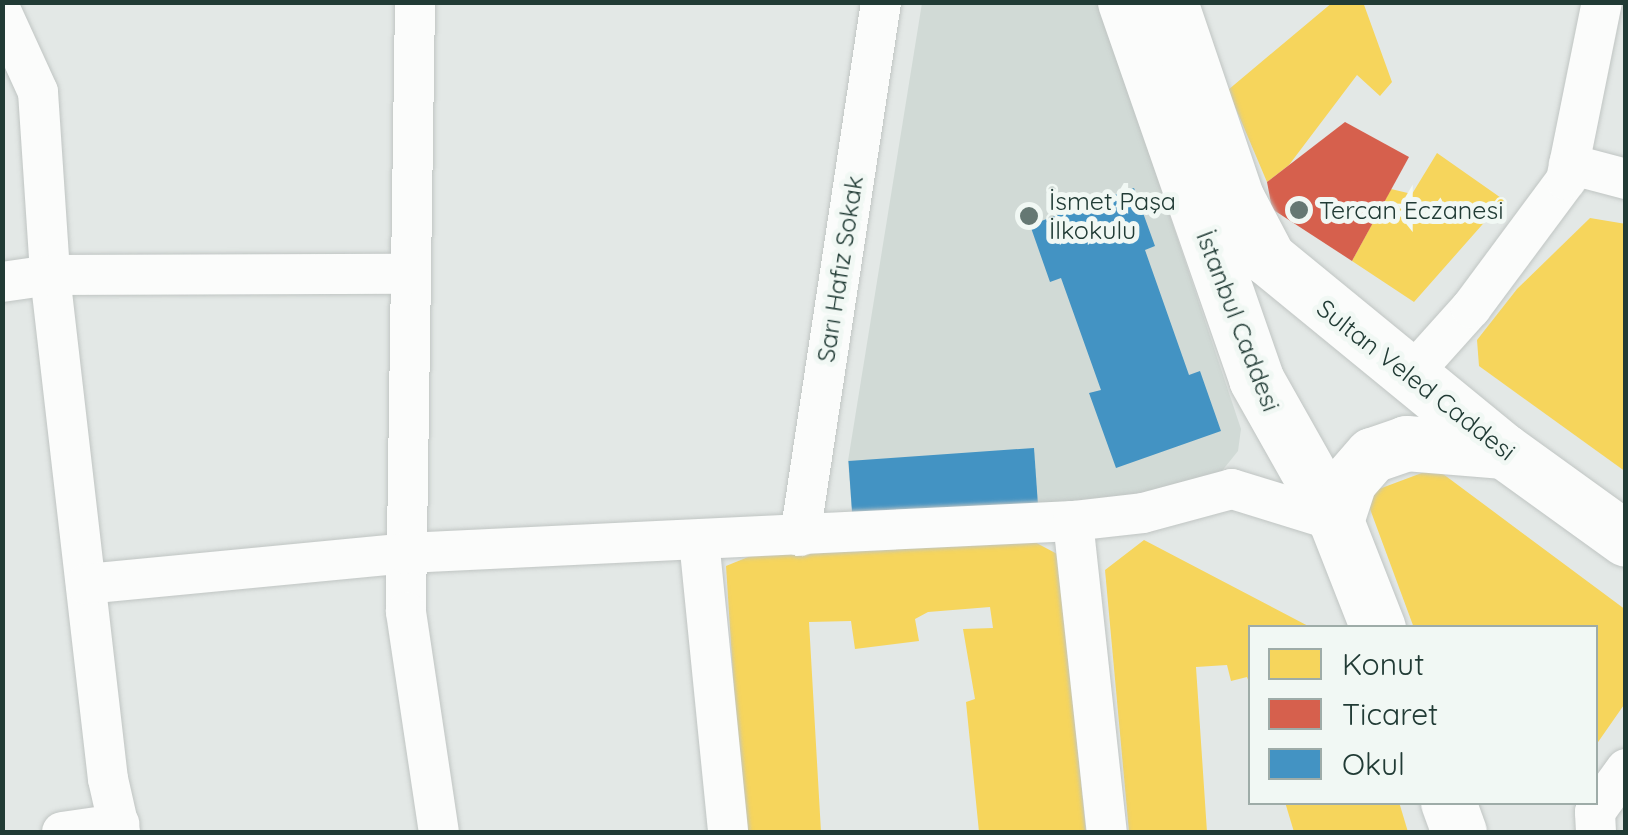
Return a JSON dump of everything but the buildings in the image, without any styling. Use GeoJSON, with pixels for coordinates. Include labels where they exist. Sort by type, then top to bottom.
{"type":"FeatureCollection","features":[{"type":"Feature","properties":{"kind":"main road","name":"İstanbul Caddesi"},"geometry":{"type":"LineString","coordinates":[[1124,2],[1256,379],[1336,521],[1377,625]]}},
{"type":"Feature","properties":{"kind":"main road","name":"İstanbul Caddesi"},"geometry":{"type":"LineString","coordinates":[[1170,2],[1236,196]]}},
{"type":"Feature","properties":{"kind":"main road","name":"Sultan Veled Caddesi"},"geometry":{"type":"LineString","coordinates":[[1236,196],[1250,232],[1292,283],[1504,451],[1626,538]]}},
{"type":"Feature","properties":{"kind":"main road"},"geometry":{"type":"LineString","coordinates":[[1336,521],[1349,481],[1372,455],[1406,443],[1504,451]]}},
{"type":"Feature","properties":{"kind":"main road"},"geometry":{"type":"LineString","coordinates":[[1449,805],[1460,832]]}},
{"type":"Feature","properties":{"kind":"street"},"geometry":{"type":"LineString","coordinates":[[415,2],[406,612],[439,832]]}},
{"type":"Feature","properties":{"kind":"street","name":"Sarı Hafız Sokak"},"geometry":{"type":"LineString","coordinates":[[800,536],[881,2]]}},
{"type":"Feature","properties":{"kind":"street"},"geometry":{"type":"LineString","coordinates":[[1410,377],[1471,308],[1566,180],[1602,2]]}},
{"type":"Feature","properties":{"kind":"street"},"geometry":{"type":"LineString","coordinates":[[2,13],[38,92],[50,275],[86,584],[120,828],[62,832]]}},
{"type":"Feature","properties":{"kind":"street"},"geometry":{"type":"LineString","coordinates":[[1569,164],[1626,178]]}},
{"type":"Feature","properties":{"kind":"street"},"geometry":{"type":"LineString","coordinates":[[2,282],[50,275],[409,274]]}},
{"type":"Feature","properties":{"kind":"street"},"geometry":{"type":"LineString","coordinates":[[86,584],[406,552],[1073,522],[1144,513],[1232,488],[1336,521]]}},
{"type":"Feature","properties":{"kind":"street"},"geometry":{"type":"LineString","coordinates":[[1073,522],[1107,832]]}},
{"type":"Feature","properties":{"kind":"street"},"geometry":{"type":"LineString","coordinates":[[700,540],[728,832]]}},
{"type":"Feature","properties":{"kind":"street"},"geometry":{"type":"LineString","coordinates":[[1596,832],[1595,812],[1626,770]]}},
{"type":"Feature","properties":{"kind":"shaded area","name":"İsmet Paşa İlkokulu"},"geometry":{"type":"Polygon","coordinates":[[[922,3],[1099,3],[1241,429],[1238,451],[1217,477],[1115,503],[853,522],[848,461],[922,3]]]}},
{"type":"Feature","properties":{"kind":"place","name":"Tercan Eczanesi"},"geometry":{"type":"Point","coordinates":[1299,210]}},
{"type":"Feature","properties":{"kind":"place","name":"İsmet Paşa İlkokulu"},"geometry":{"type":"Point","coordinates":[1029,216]}}]}
